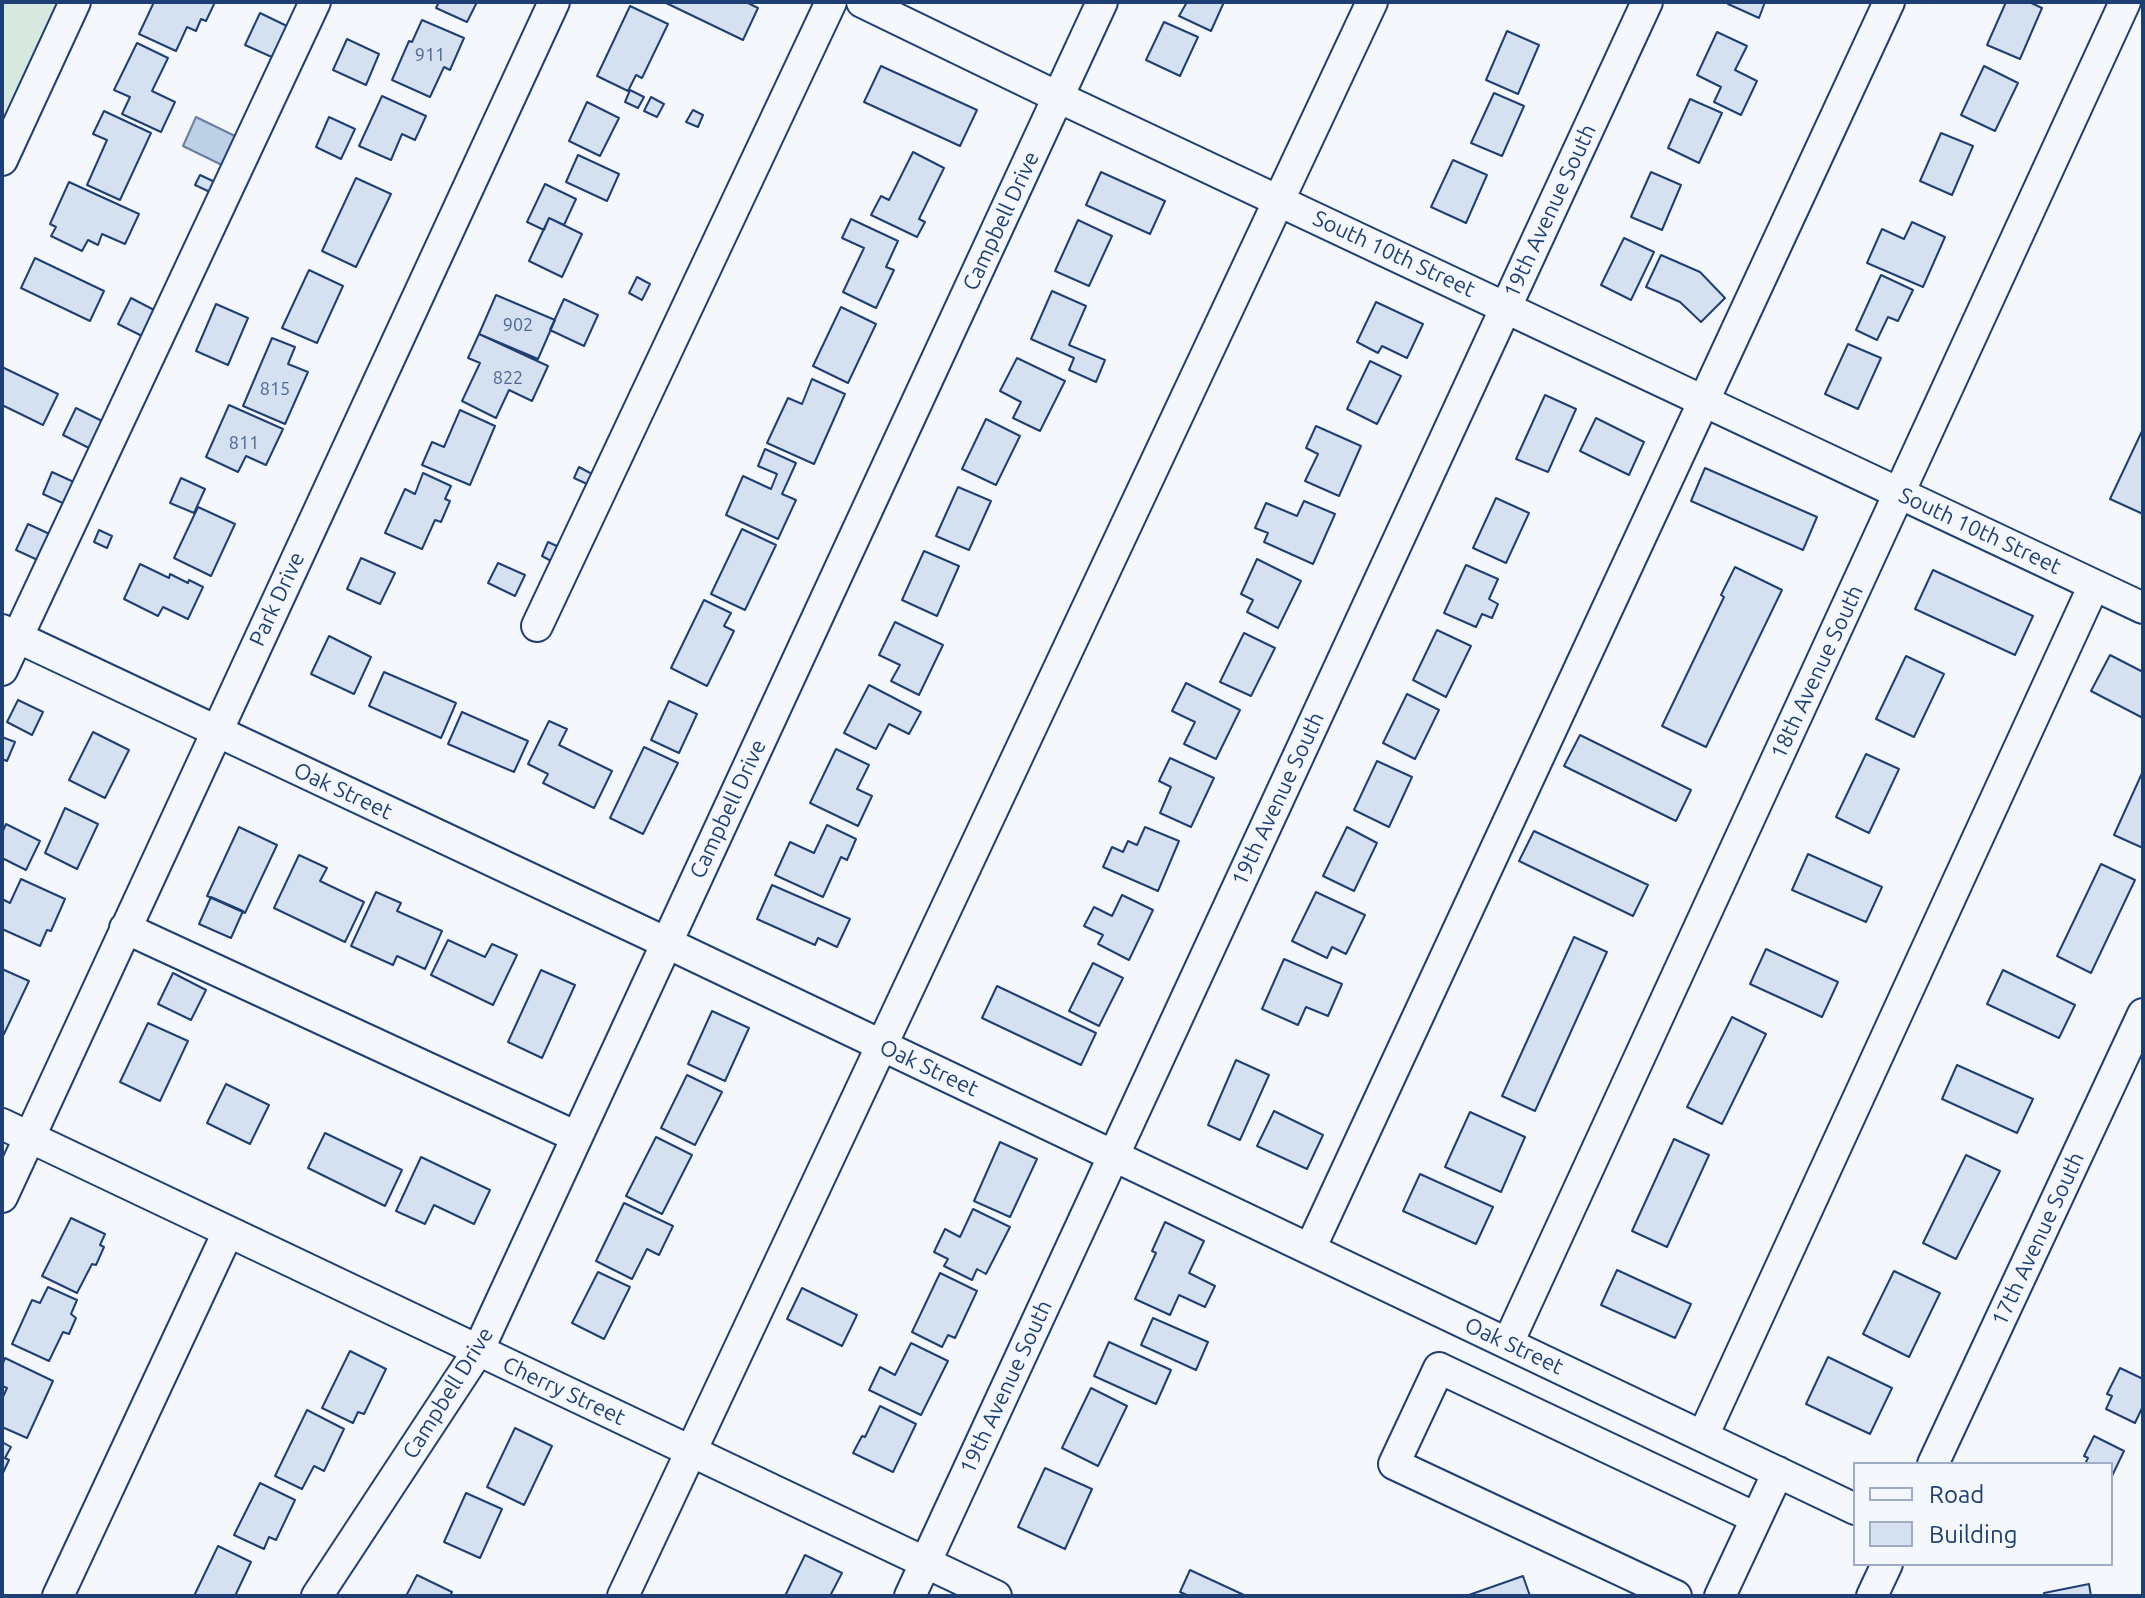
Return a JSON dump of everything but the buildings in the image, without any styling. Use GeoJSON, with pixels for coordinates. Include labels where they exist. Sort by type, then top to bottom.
{"type":"FeatureCollection","features":[{"type":"Feature","properties":{"kind":"street"},"geometry":{"type":"LineString","coordinates":[[2,160],[75,2]]}},
{"type":"Feature","properties":{"kind":"street"},"geometry":{"type":"LineString","coordinates":[[2,670],[10,633],[315,2]]}},
{"type":"Feature","properties":{"kind":"street","name":"Park Drive"},"geometry":{"type":"LineString","coordinates":[[2,1197],[554,2]]}},
{"type":"Feature","properties":{"kind":"street"},"geometry":{"type":"LineString","coordinates":[[537,626],[831,2]]}},
{"type":"Feature","properties":{"kind":"street","name":"South 10th Street"},"geometry":{"type":"LineString","coordinates":[[862,2],[2143,608]]}},
{"type":"Feature","properties":{"kind":"street","name":"Campbell Drive"},"geometry":{"type":"LineString","coordinates":[[317,1596],[478,1351],[1102,2]]}},
{"type":"Feature","properties":{"kind":"street"},"geometry":{"type":"LineString","coordinates":[[623,1596],[1372,2]]}},
{"type":"Feature","properties":{"kind":"street","name":"19th Avenue South"},"geometry":{"type":"LineString","coordinates":[[910,1596],[1647,2]]}},
{"type":"Feature","properties":{"kind":"street"},"geometry":{"type":"LineString","coordinates":[[1310,1249],[1889,2]]}},
{"type":"Feature","properties":{"kind":"street","name":"18th Avenue South"},"geometry":{"type":"LineString","coordinates":[[1508,1343],[2125,2]]}},
{"type":"Feature","properties":{"kind":"street"},"geometry":{"type":"LineString","coordinates":[[1703,1436],[2094,585]]}},
{"type":"Feature","properties":{"kind":"street","name":"Oak Street"},"geometry":{"type":"LineString","coordinates":[[10,633],[1853,1508]]}},
{"type":"Feature","properties":{"kind":"street"},"geometry":{"type":"LineString","coordinates":[[125,928],[577,1137]]}},
{"type":"Feature","properties":{"kind":"street","name":"17th Avenue South"},"geometry":{"type":"LineString","coordinates":[[1934,1462],[2143,1014]]}},
{"type":"Feature","properties":{"kind":"street","name":"Cherry Street"},"geometry":{"type":"LineString","coordinates":[[2,1124],[996,1596]]}},
{"type":"Feature","properties":{"kind":"street"},"geometry":{"type":"LineString","coordinates":[[58,1596],[228,1232]]}},
{"type":"Feature","properties":{"kind":"street"},"geometry":{"type":"LineString","coordinates":[[1676,1596],[1394,1464],[1439,1368],[1756,1518]]}},
{"type":"Feature","properties":{"kind":"street"},"geometry":{"type":"LineString","coordinates":[[1576,1433],[1598,1386]]}},
{"type":"Feature","properties":{"kind":"street"},"geometry":{"type":"LineString","coordinates":[[1720,1596],[1778,1472]]}},
{"type":"Feature","properties":{"kind":"street"},"geometry":{"type":"LineString","coordinates":[[1872,1596],[1886,1566]]}},
{"type":"Feature","properties":{"kind":"shaded area"},"geometry":{"type":"Polygon","coordinates":[[[2,2],[75,2],[2,160],[2,2]]]}},
{"type":"Feature","properties":{"kind":"water"},"geometry":{"type":"Polygon","coordinates":[[[196,117],[237,137],[224,166],[183,146],[196,117]]]}}]}
